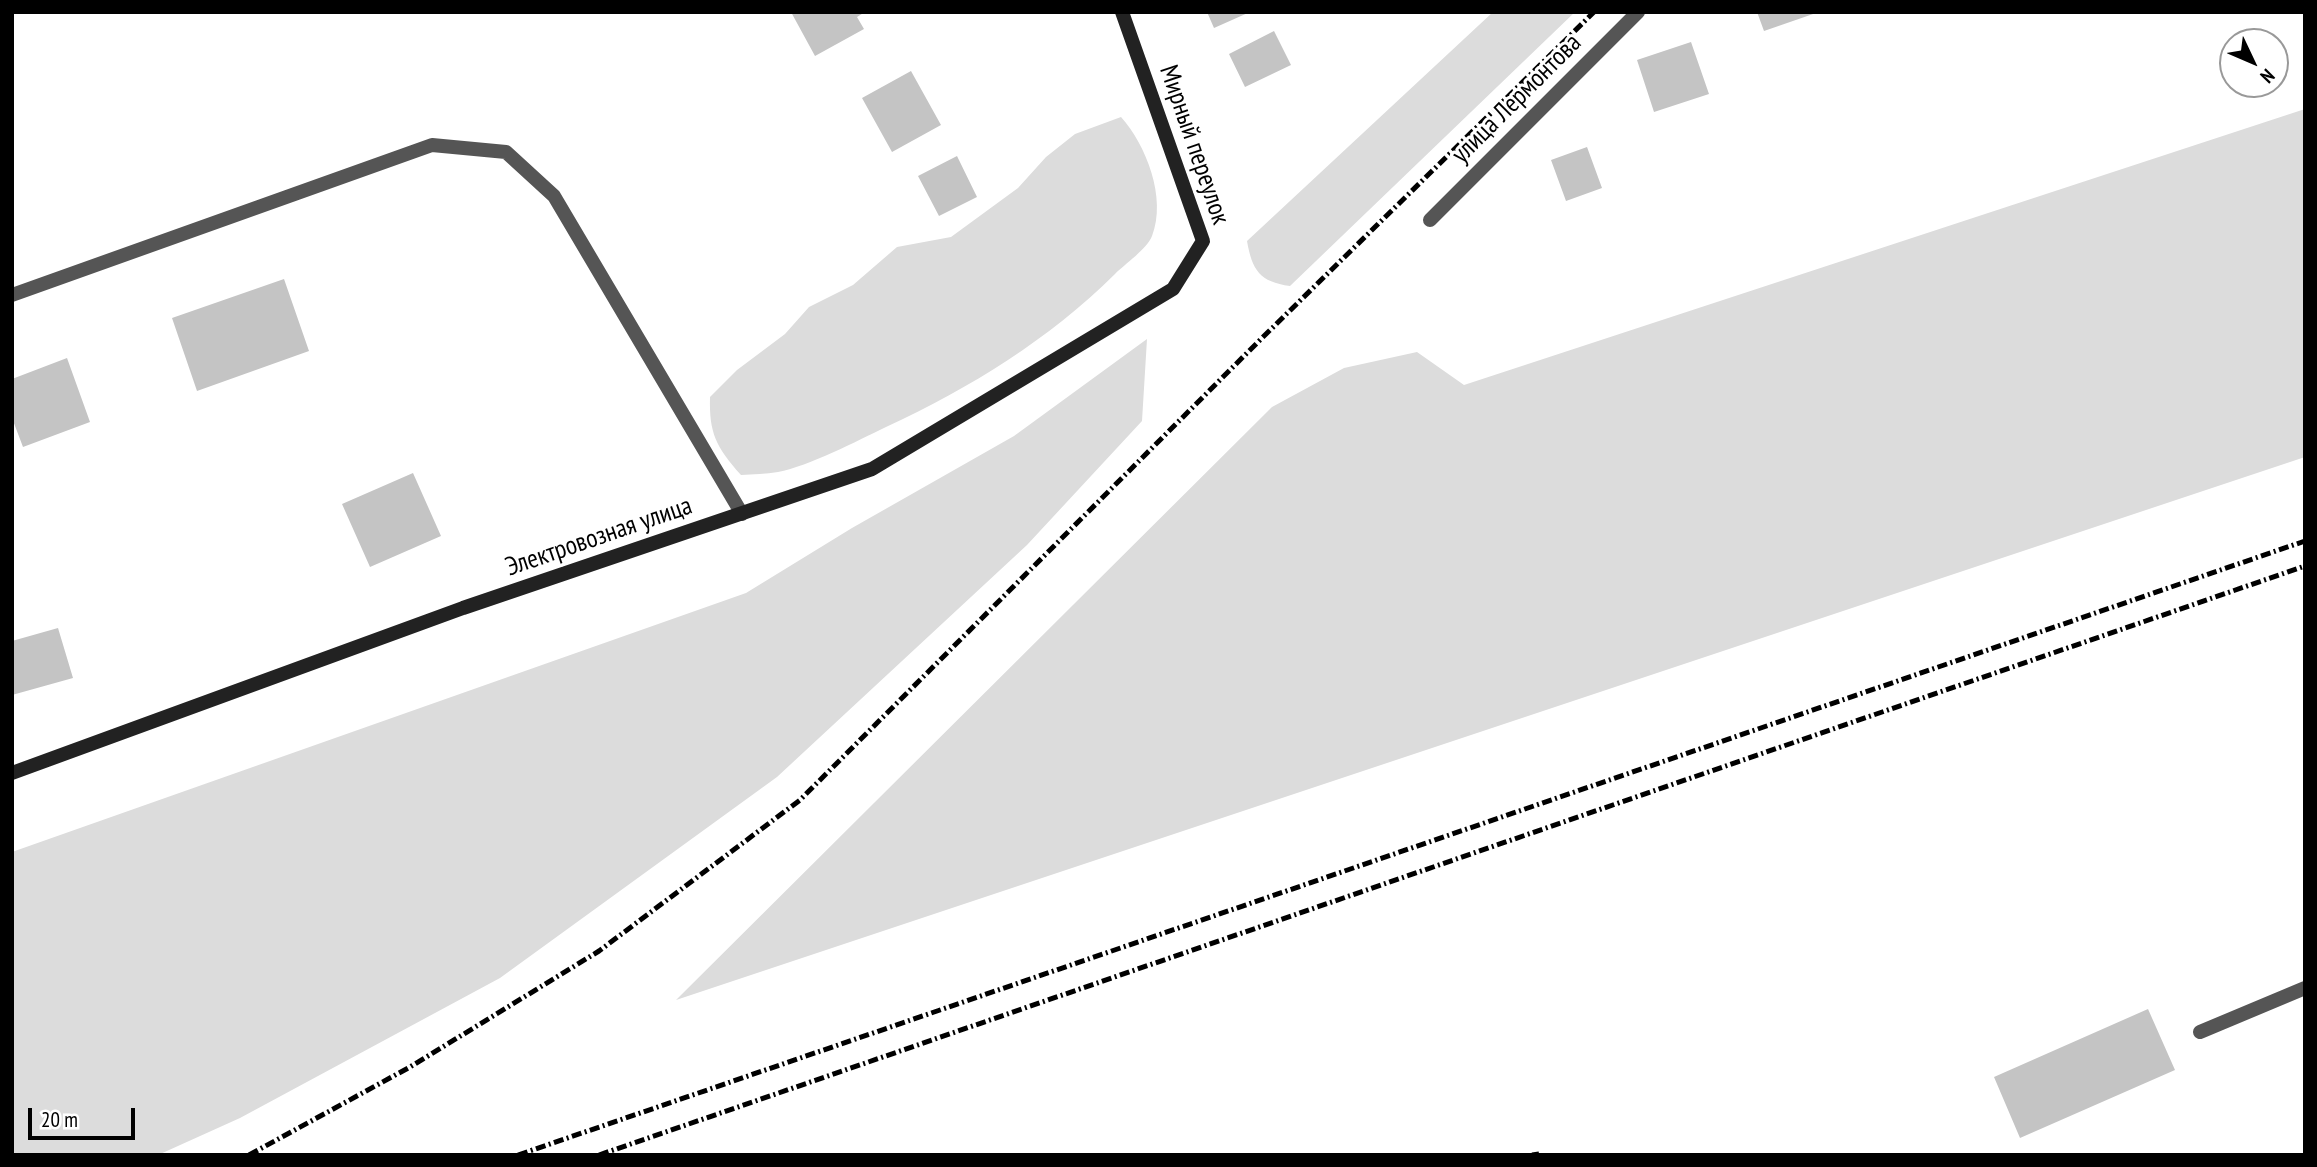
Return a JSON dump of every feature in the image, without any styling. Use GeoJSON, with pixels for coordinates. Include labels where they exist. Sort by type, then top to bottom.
{"type":"FeatureCollection","features":[{"type":"Feature","properties":{"kind":"street","name":"Мирный переулок"},"geometry":{"type":"LineString","coordinates":[[1122,12],[1203,241],[1173,289]]}},
{"type":"Feature","properties":{"kind":"street","name":"улица Лермонтова"},"geometry":{"type":"LineString","coordinates":[[1430,220],[1638,12]]}},
{"type":"Feature","properties":{"kind":"street"},"geometry":{"type":"LineString","coordinates":[[12,295],[432,145],[506,152],[554,196],[742,514]]}},
{"type":"Feature","properties":{"kind":"street","name":"Электровозная улица"},"geometry":{"type":"LineString","coordinates":[[12,773],[463,608],[872,469],[1173,289]]}},
{"type":"Feature","properties":{"kind":"street"},"geometry":{"type":"LineString","coordinates":[[2200,1032],[2305,988]]}},
{"type":"Feature","properties":{"kind":"shaded area"},"geometry":{"type":"Polygon","coordinates":[[[1493,12],[1575,12],[1290,286],[1271,281],[1259,273],[1247,241],[1493,12]]]}},
{"type":"Feature","properties":{"kind":"shaded area"},"geometry":{"type":"Polygon","coordinates":[[[2305,109],[2305,457],[676,1000],[1272,407],[1344,368],[1417,352],[1464,385],[2305,109]]]}},
{"type":"Feature","properties":{"kind":"shaded area"},"geometry":{"type":"Polygon","coordinates":[[[1121,117],[1139,142],[1152,173],[1155,189],[1156,221],[1152,236],[1141,251],[1036,341],[949,396],[804,464],[778,472],[741,475],[720,448],[713,430],[710,410],[710,397],[737,370],[785,334],[809,307],[853,285],[897,247],[951,237],[1018,188],[1046,157],[1075,134],[1121,117]]]}},
{"type":"Feature","properties":{"kind":"shaded area"},"geometry":{"type":"Polygon","coordinates":[[[1147,339],[1142,421],[1027,545],[777,777],[500,978],[240,1118],[158,1155],[12,1155],[12,852],[746,593],[852,528],[1014,436],[1147,339]]]}},
{"type":"Feature","properties":{"kind":"building"},"geometry":{"type":"Polygon","coordinates":[[[791,12],[865,12],[857,17],[864,29],[815,56],[791,12]]]}},
{"type":"Feature","properties":{"kind":"building"},"geometry":{"type":"Polygon","coordinates":[[[1207,12],[1250,12],[1214,28],[1207,12]]]}},
{"type":"Feature","properties":{"kind":"building"},"geometry":{"type":"Polygon","coordinates":[[[1757,12],[1816,12],[1816,13],[1764,31],[1757,12]]]}},
{"type":"Feature","properties":{"kind":"building"},"geometry":{"type":"Polygon","coordinates":[[[1274,31],[1291,65],[1245,87],[1229,54],[1274,31]]]}},
{"type":"Feature","properties":{"kind":"building"},"geometry":{"type":"Polygon","coordinates":[[[1691,42],[1709,94],[1654,112],[1637,60],[1691,42]]]}},
{"type":"Feature","properties":{"kind":"building"},"geometry":{"type":"Polygon","coordinates":[[[911,71],[941,125],[892,152],[862,98],[911,71]]]}},
{"type":"Feature","properties":{"kind":"building"},"geometry":{"type":"Polygon","coordinates":[[[1587,147],[1602,188],[1566,201],[1551,160],[1587,147]]]}},
{"type":"Feature","properties":{"kind":"building"},"geometry":{"type":"Polygon","coordinates":[[[957,156],[977,197],[939,216],[918,176],[957,156]]]}},
{"type":"Feature","properties":{"kind":"building"},"geometry":{"type":"Polygon","coordinates":[[[284,279],[309,351],[197,391],[172,318],[284,279]]]}},
{"type":"Feature","properties":{"kind":"building"},"geometry":{"type":"Polygon","coordinates":[[[67,358],[90,422],[23,447],[12,418],[12,379],[67,358]]]}},
{"type":"Feature","properties":{"kind":"building"},"geometry":{"type":"Polygon","coordinates":[[[413,473],[441,536],[370,567],[342,504],[413,473]]]}},
{"type":"Feature","properties":{"kind":"building"},"geometry":{"type":"Polygon","coordinates":[[[58,628],[73,678],[12,695],[12,641],[58,628]]]}},
{"type":"Feature","properties":{"kind":"building"},"geometry":{"type":"Polygon","coordinates":[[[2148,1009],[2175,1070],[2020,1138],[1994,1077],[2148,1009]]]}},
{"type":"Feature","properties":{"kind":"railway"},"geometry":{"type":"LineString","coordinates":[[249,1155],[410,1067],[599,951],[800,800],[1260,340],[1594,12]]}},
{"type":"Feature","properties":{"kind":"railway"},"geometry":{"type":"LineString","coordinates":[[518,1155],[2305,541]]}},
{"type":"Feature","properties":{"kind":"railway"},"geometry":{"type":"LineString","coordinates":[[599,1155],[2305,566]]}},
{"type":"Feature","properties":{"kind":"railway"},"geometry":{"type":"LineString","coordinates":[[1532,1155],[1539,1154]]}}]}
